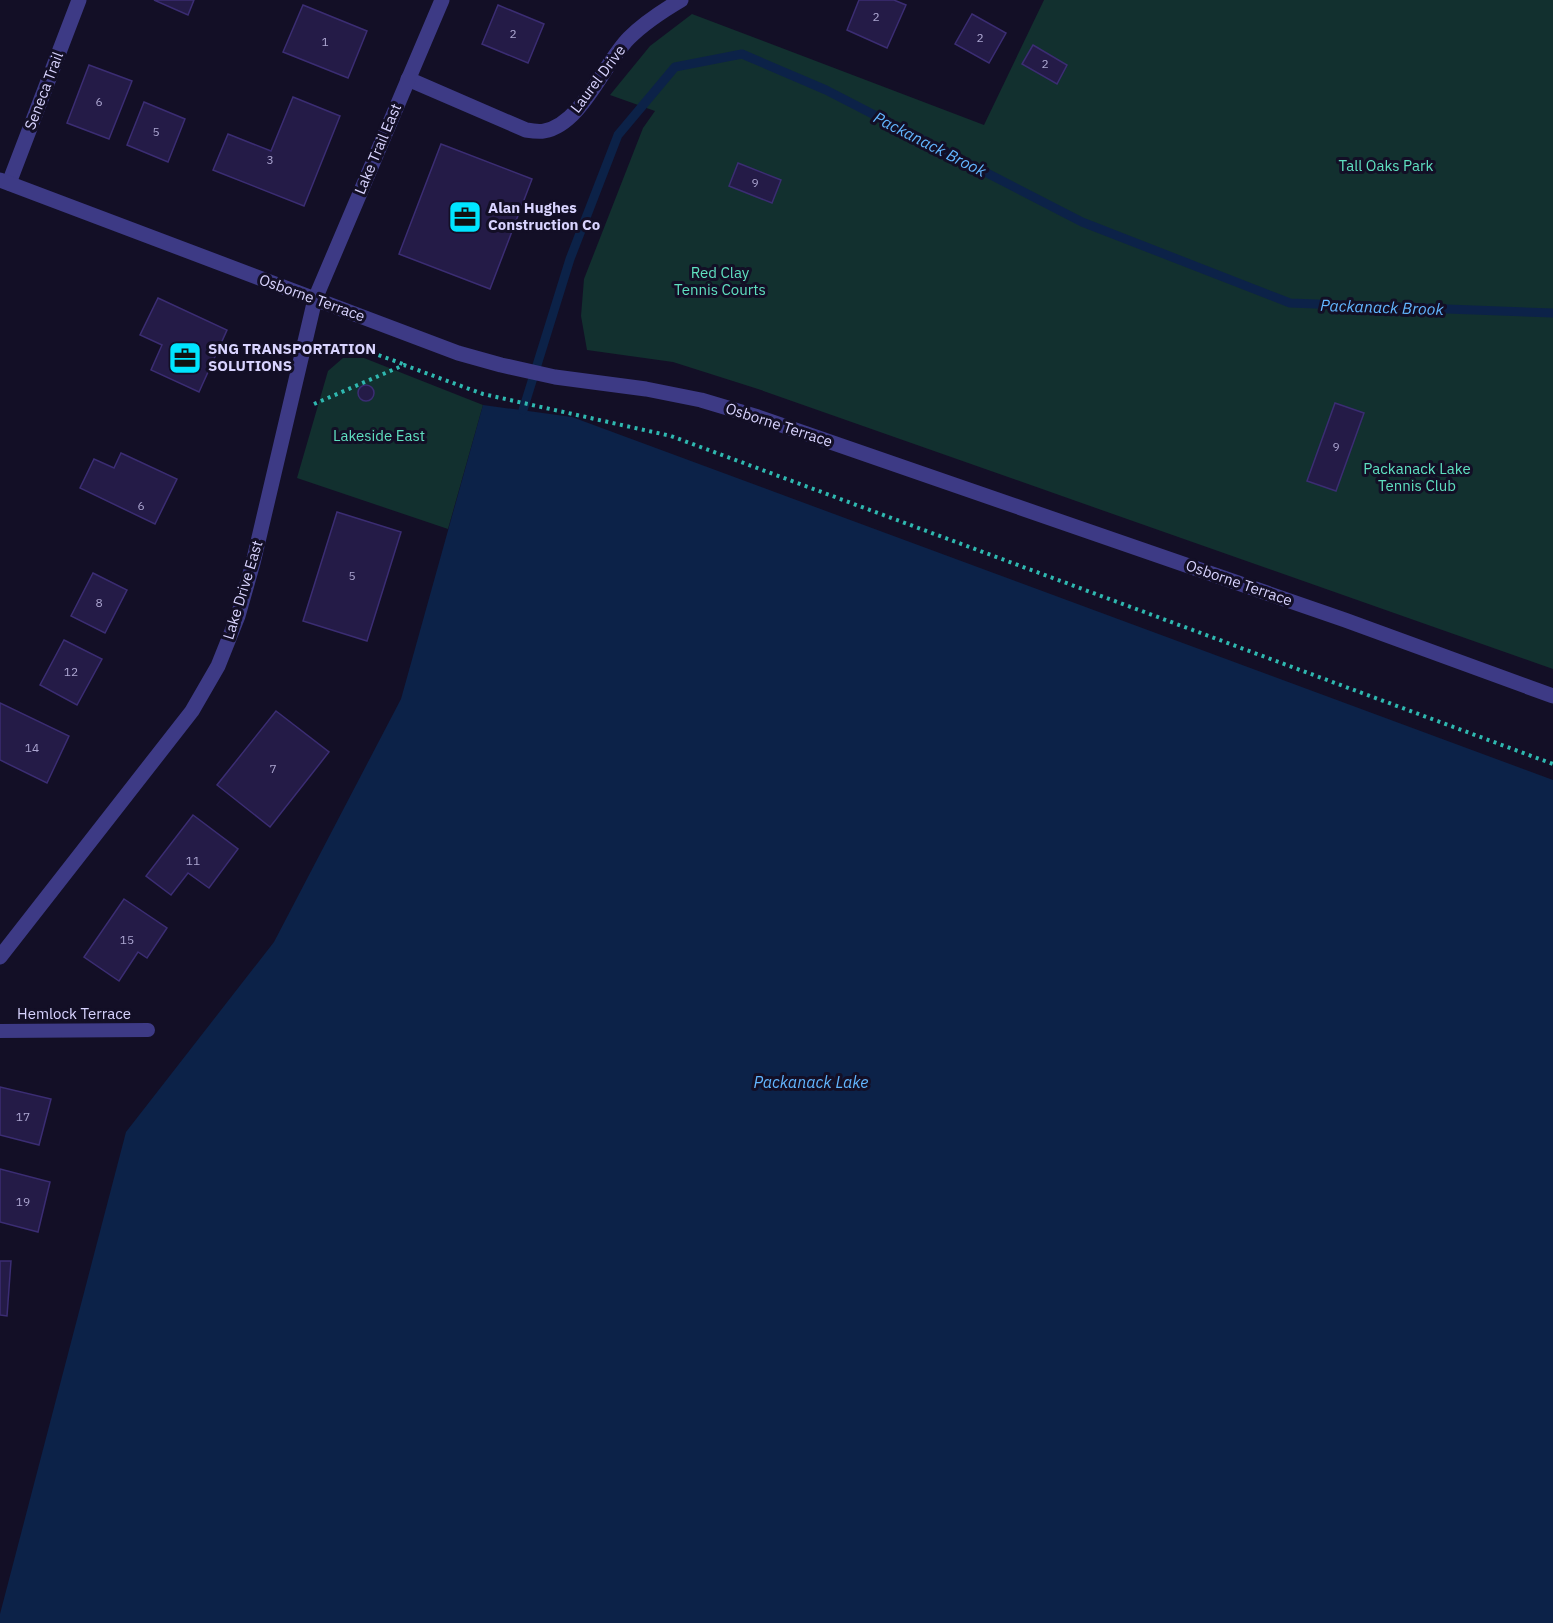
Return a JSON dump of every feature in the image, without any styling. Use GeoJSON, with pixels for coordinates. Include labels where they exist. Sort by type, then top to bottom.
{"type":"FeatureCollection","features":[{"type":"Feature","properties":{"kind":"street","name":"Seneca Trail"},"geometry":{"type":"LineString","coordinates":[[4,181],[79,0]]}},
{"type":"Feature","properties":{"kind":"street","name":"Lake Trail East"},"geometry":{"type":"LineString","coordinates":[[315,299],[442,0]]}},
{"type":"Feature","properties":{"kind":"street","name":"Laurel Drive"},"geometry":{"type":"LineString","coordinates":[[408,79],[526,130],[543,132],[560,125],[575,112],[629,38],[681,0]]}},
{"type":"Feature","properties":{"kind":"street","name":"Osborne Terrace"},"geometry":{"type":"LineString","coordinates":[[4,181],[458,352],[501,365],[555,377],[646,389],[701,400],[758,417],[1289,601],[1553,696]]}},
{"type":"Feature","properties":{"kind":"street","name":"Lake Drive East"},"geometry":{"type":"LineString","coordinates":[[0,957],[192,711],[218,666],[238,616],[253,563],[315,299]]}},
{"type":"Feature","properties":{"kind":"lane","name":"Hemlock Terrace"},"geometry":{"type":"LineString","coordinates":[[0,1031],[148,1030]]}},
{"type":"Feature","properties":{"kind":"path"},"geometry":{"type":"LineString","coordinates":[[337,350],[348,344],[483,394],[671,436],[1553,764]]}},
{"type":"Feature","properties":{"kind":"path"},"geometry":{"type":"LineString","coordinates":[[314,404],[404,365]]}},
{"type":"Feature","properties":{"kind":"green space"},"geometry":{"type":"Polygon","coordinates":[[[1044,0],[1553,0],[1553,669],[758,389],[673,362],[587,350],[581,316],[584,279],[643,128],[655,111],[610,95],[650,46],[692,14],[984,125],[1044,0]]]}},
{"type":"Feature","properties":{"kind":"green space","name":"Lakeside East"},"geometry":{"type":"Polygon","coordinates":[[[343,358],[364,358],[483,405],[448,529],[297,478],[328,371],[343,358]]]}},
{"type":"Feature","properties":{"kind":"water","name":"Packanack Lake"},"geometry":{"type":"Polygon","coordinates":[[[483,405],[572,417],[1553,780],[1553,1623],[0,1623],[0,1614],[126,1132],[274,942],[401,699],[483,405]]]}},
{"type":"Feature","properties":{"kind":"building"},"geometry":{"type":"Polygon","coordinates":[[[154,0],[194,0],[188,15],[154,0]]]}},
{"type":"Feature","properties":{"kind":"building"},"geometry":{"type":"Polygon","coordinates":[[[859,0],[894,0],[906,5],[887,48],[847,30],[859,0]]]}},
{"type":"Feature","properties":{"kind":"building"},"geometry":{"type":"Polygon","coordinates":[[[303,5],[367,31],[348,78],[283,52],[303,5]]]}},
{"type":"Feature","properties":{"kind":"building"},"geometry":{"type":"Polygon","coordinates":[[[498,5],[544,24],[528,63],[482,44],[498,5]]]}},
{"type":"Feature","properties":{"kind":"building"},"geometry":{"type":"Polygon","coordinates":[[[972,14],[1006,33],[989,63],[955,44],[972,14]]]}},
{"type":"Feature","properties":{"kind":"building"},"geometry":{"type":"Polygon","coordinates":[[[1033,45],[1067,65],[1057,84],[1022,64],[1033,45]]]}},
{"type":"Feature","properties":{"kind":"building"},"geometry":{"type":"Polygon","coordinates":[[[89,65],[132,81],[109,139],[67,123],[89,65]]]}},
{"type":"Feature","properties":{"kind":"building"},"geometry":{"type":"Polygon","coordinates":[[[293,97],[340,116],[304,206],[213,170],[228,134],[271,151],[293,97]]]}},
{"type":"Feature","properties":{"kind":"building"},"geometry":{"type":"Polygon","coordinates":[[[144,102],[185,119],[168,162],[127,145],[144,102]]]}},
{"type":"Feature","properties":{"kind":"building","name":"Alan Hughes Construction Co"},"geometry":{"type":"Polygon","coordinates":[[[441,144],[532,179],[490,289],[399,254],[441,144]]]}},
{"type":"Feature","properties":{"kind":"building"},"geometry":{"type":"Polygon","coordinates":[[[738,163],[781,180],[772,203],[729,186],[738,163]]]}},
{"type":"Feature","properties":{"kind":"building","name":"SNG TRANSPORTATION SOLUTIONS"},"geometry":{"type":"Polygon","coordinates":[[[158,298],[227,330],[199,392],[151,370],[162,345],[140,335],[158,298]]]}},
{"type":"Feature","properties":{"kind":"building"},"geometry":{"type":"Polygon","coordinates":[[[366,385],[374,393],[366,401],[358,393],[366,385]]]}},
{"type":"Feature","properties":{"kind":"building"},"geometry":{"type":"Polygon","coordinates":[[[1335,403],[1364,413],[1336,491],[1307,481],[1335,403]]]}},
{"type":"Feature","properties":{"kind":"building"},"geometry":{"type":"Polygon","coordinates":[[[121,453],[177,479],[155,524],[80,488],[94,459],[114,468],[121,453]]]}},
{"type":"Feature","properties":{"kind":"building"},"geometry":{"type":"Polygon","coordinates":[[[337,512],[401,532],[367,641],[303,621],[337,512]]]}},
{"type":"Feature","properties":{"kind":"building"},"geometry":{"type":"Polygon","coordinates":[[[93,573],[127,590],[105,633],[71,616],[93,573]]]}},
{"type":"Feature","properties":{"kind":"building"},"geometry":{"type":"Polygon","coordinates":[[[64,640],[102,659],[77,705],[40,685],[64,640]]]}},
{"type":"Feature","properties":{"kind":"building"},"geometry":{"type":"Polygon","coordinates":[[[0,703],[69,736],[47,783],[0,760],[0,703]]]}},
{"type":"Feature","properties":{"kind":"building"},"geometry":{"type":"Polygon","coordinates":[[[276,711],[329,752],[270,827],[217,785],[276,711]]]}},
{"type":"Feature","properties":{"kind":"building"},"geometry":{"type":"Polygon","coordinates":[[[193,815],[238,849],[209,888],[188,873],[171,895],[146,876],[193,815]]]}},
{"type":"Feature","properties":{"kind":"building"},"geometry":{"type":"Polygon","coordinates":[[[124,899],[167,928],[147,958],[138,952],[119,981],[84,957],[124,899]]]}},
{"type":"Feature","properties":{"kind":"building"},"geometry":{"type":"Polygon","coordinates":[[[0,1087],[51,1099],[39,1145],[0,1135],[0,1087]]]}},
{"type":"Feature","properties":{"kind":"building"},"geometry":{"type":"Polygon","coordinates":[[[0,1169],[50,1182],[38,1232],[0,1222],[0,1169]]]}},
{"type":"Feature","properties":{"kind":"building"},"geometry":{"type":"Polygon","coordinates":[[[0,1261],[11,1261],[7,1316],[0,1315],[0,1261]]]}},
{"type":"Feature","properties":{"kind":"waterway","name":"Packanack Brook"},"geometry":{"type":"LineString","coordinates":[[523,410],[570,259],[618,135],[675,67],[742,54],[826,90],[1082,222],[1290,303],[1553,313]]}},
{"type":"Feature","properties":{"kind":"place","name":"Alan Hughes Construction Co"},"geometry":{"type":"Point","coordinates":[465,217]}},
{"type":"Feature","properties":{"kind":"place","name":"SNG TRANSPORTATION SOLUTIONS"},"geometry":{"type":"Point","coordinates":[185,358]}},
{"type":"Feature","properties":{"kind":"park label","name":"Tall Oaks Park"},"geometry":{"type":"Point","coordinates":[1386,166]}},
{"type":"Feature","properties":{"kind":"park label","name":"Red Clay Tennis Courts"},"geometry":{"type":"Point","coordinates":[720,282]}},
{"type":"Feature","properties":{"kind":"park label","name":"Packanack Lake Tennis Club"},"geometry":{"type":"Point","coordinates":[1417,478]}}]}
